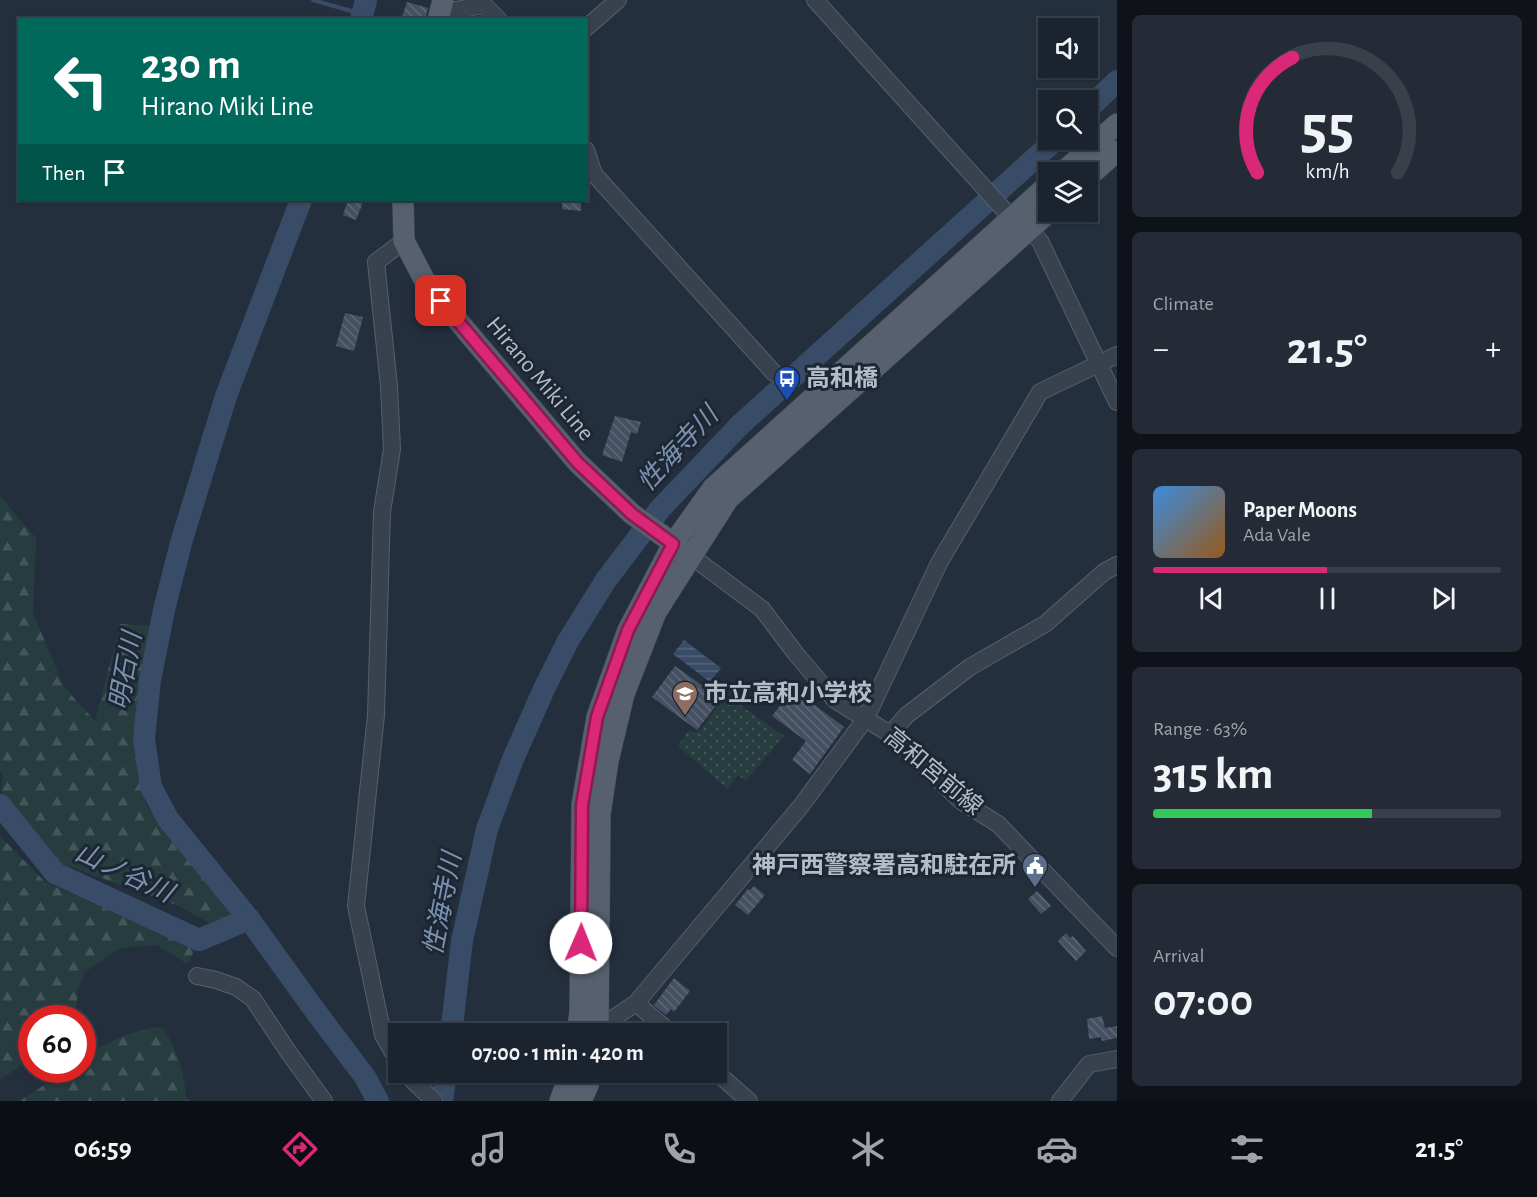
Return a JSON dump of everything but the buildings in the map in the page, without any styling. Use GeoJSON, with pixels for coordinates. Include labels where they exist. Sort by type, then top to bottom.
{"type":"FeatureCollection","features":[{"type":"Feature","properties":{"kind":"main road"},"geometry":{"type":"LineString","coordinates":[[1074,162],[1117,124]]}},
{"type":"Feature","properties":{"kind":"main road"},"geometry":{"type":"LineString","coordinates":[[1098,168],[1117,151]]}},
{"type":"Feature","properties":{"kind":"main road"},"geometry":{"type":"LineString","coordinates":[[598,1023],[600,814],[608,761],[624,694],[656,612],[728,499],[1038,195]]}},
{"type":"Feature","properties":{"kind":"main road","name":"Hirano Miki Line"},"geometry":{"type":"LineString","coordinates":[[403,201],[404,242],[426,283],[577,462],[632,514],[692,556]]}},
{"type":"Feature","properties":{"kind":"main road"},"geometry":{"type":"LineString","coordinates":[[578,1023],[582,805],[597,717],[628,630],[665,538],[713,488],[1016,218],[1038,214]]}},
{"type":"Feature","properties":{"kind":"main road"},"geometry":{"type":"LineString","coordinates":[[560,1101],[567,1083]]}},
{"type":"Feature","properties":{"kind":"main road"},"geometry":{"type":"LineString","coordinates":[[581,1101],[588,1083]]}},
{"type":"Feature","properties":{"kind":"street"},"geometry":{"type":"LineString","coordinates":[[588,26],[618,0]]}},
{"type":"Feature","properties":{"kind":"street"},"geometry":{"type":"LineString","coordinates":[[815,0],[982,185],[1040,241],[1117,402]]}},
{"type":"Feature","properties":{"kind":"street"},"geometry":{"type":"LineString","coordinates":[[440,11],[484,5],[497,18]]}},
{"type":"Feature","properties":{"kind":"street"},"geometry":{"type":"LineString","coordinates":[[588,156],[594,174],[774,373]]}},
{"type":"Feature","properties":{"kind":"street"},"geometry":{"type":"LineString","coordinates":[[388,1045],[382,1035],[356,906],[376,715],[382,512],[392,449],[389,386],[376,262],[404,242]]}},
{"type":"Feature","properties":{"kind":"street"},"geometry":{"type":"LineString","coordinates":[[609,1023],[636,1003],[801,806],[866,718],[939,563],[1040,392],[1117,355]]}},
{"type":"Feature","properties":{"kind":"street","name":"高和宮前線"},"geometry":{"type":"LineString","coordinates":[[692,556],[762,609],[835,700],[890,734],[961,801],[998,825],[1117,948]]}},
{"type":"Feature","properties":{"kind":"street"},"geometry":{"type":"LineString","coordinates":[[890,734],[907,715],[970,667],[1045,624],[1104,572],[1117,565]]}},
{"type":"Feature","properties":{"kind":"street"},"geometry":{"type":"LineString","coordinates":[[197,976],[236,987],[253,999],[324,1101]]}},
{"type":"Feature","properties":{"kind":"street"},"geometry":{"type":"LineString","coordinates":[[636,1003],[659,1023]]}},
{"type":"Feature","properties":{"kind":"street"},"geometry":{"type":"LineString","coordinates":[[1060,1101],[1089,1064],[1117,1059]]}},
{"type":"Feature","properties":{"kind":"street"},"geometry":{"type":"LineString","coordinates":[[727,1081],[749,1101]]}},
{"type":"Feature","properties":{"kind":"street"},"geometry":{"type":"LineString","coordinates":[[415,1083],[428,1096]]}},
{"type":"Feature","properties":{"kind":"green space"},"geometry":{"type":"Polygon","coordinates":[[[0,496],[36,538],[33,613],[64,687],[95,721],[120,624],[155,626],[136,748],[146,805],[235,916],[209,923],[181,907],[52,860],[1,792],[3,777],[0,770],[0,496]]]}},
{"type":"Feature","properties":{"kind":"green space"},"geometry":{"type":"Polygon","coordinates":[[[726,695],[784,736],[746,781],[738,775],[727,789],[678,746],[688,731],[698,733],[726,695]]]}},
{"type":"Feature","properties":{"kind":"green space"},"geometry":{"type":"Polygon","coordinates":[[[0,836],[45,882],[196,948],[187,964],[157,945],[120,948],[85,972],[78,989],[76,1005],[18,1005],[18,1067],[0,1080],[0,836]]]}},
{"type":"Feature","properties":{"kind":"green space"},"geometry":{"type":"Polygon","coordinates":[[[155,1027],[164,1029],[180,1062],[186,1098],[189,1101],[19,1101],[46,1083],[96,1083],[96,1049],[128,1034],[155,1027]]]}},
{"type":"Feature","properties":{"kind":"water"},"geometry":{"type":"Polygon","coordinates":[[[684,640],[721,668],[710,682],[673,654],[684,640]]]}},
{"type":"Feature","properties":{"kind":"waterway"},"geometry":{"type":"LineString","coordinates":[[313,0],[362,14]]}},
{"type":"Feature","properties":{"kind":"waterway","name":"明石川"},"geometry":{"type":"LineString","coordinates":[[362,18],[366,0]]}},
{"type":"Feature","properties":{"kind":"waterway","name":"性海寺川"},"geometry":{"type":"LineString","coordinates":[[1098,99],[1117,81]]}},
{"type":"Feature","properties":{"kind":"waterway","name":"性海寺川"},"geometry":{"type":"LineString","coordinates":[[452,1023],[462,941],[487,829],[513,759],[544,689],[568,641],[606,580],[660,509],[740,425],[1044,150]]}},
{"type":"Feature","properties":{"kind":"waterway","name":"明石川"},"geometry":{"type":"LineString","coordinates":[[301,201],[226,396],[181,543],[150,680],[144,739],[151,787],[168,819],[249,919],[365,1077],[378,1101]]}},
{"type":"Feature","properties":{"kind":"waterway","name":"山ノ谷川"},"geometry":{"type":"LineString","coordinates":[[0,805],[55,873],[199,940],[249,919]]}},
{"type":"Feature","properties":{"kind":"waterway","name":"性海寺川"},"geometry":{"type":"LineString","coordinates":[[442,1101],[444,1083]]}},
{"type":"Feature","properties":{"kind":"place","name":"高和橋"},"geometry":{"type":"Point","coordinates":[787,402]}},
{"type":"Feature","properties":{"kind":"place","name":"市立高和小学校"},"geometry":{"type":"Point","coordinates":[685,717]}},
{"type":"Feature","properties":{"kind":"place","name":"神戸西警察署高和駐在所"},"geometry":{"type":"Point","coordinates":[1035,889]}},
{"type":"Feature","properties":{"kind":"route"},"geometry":{"type":"LineString","coordinates":[[441,301],[577,462],[632,514],[673,544],[628,630],[597,717],[582,805],[581,943]]}}]}
